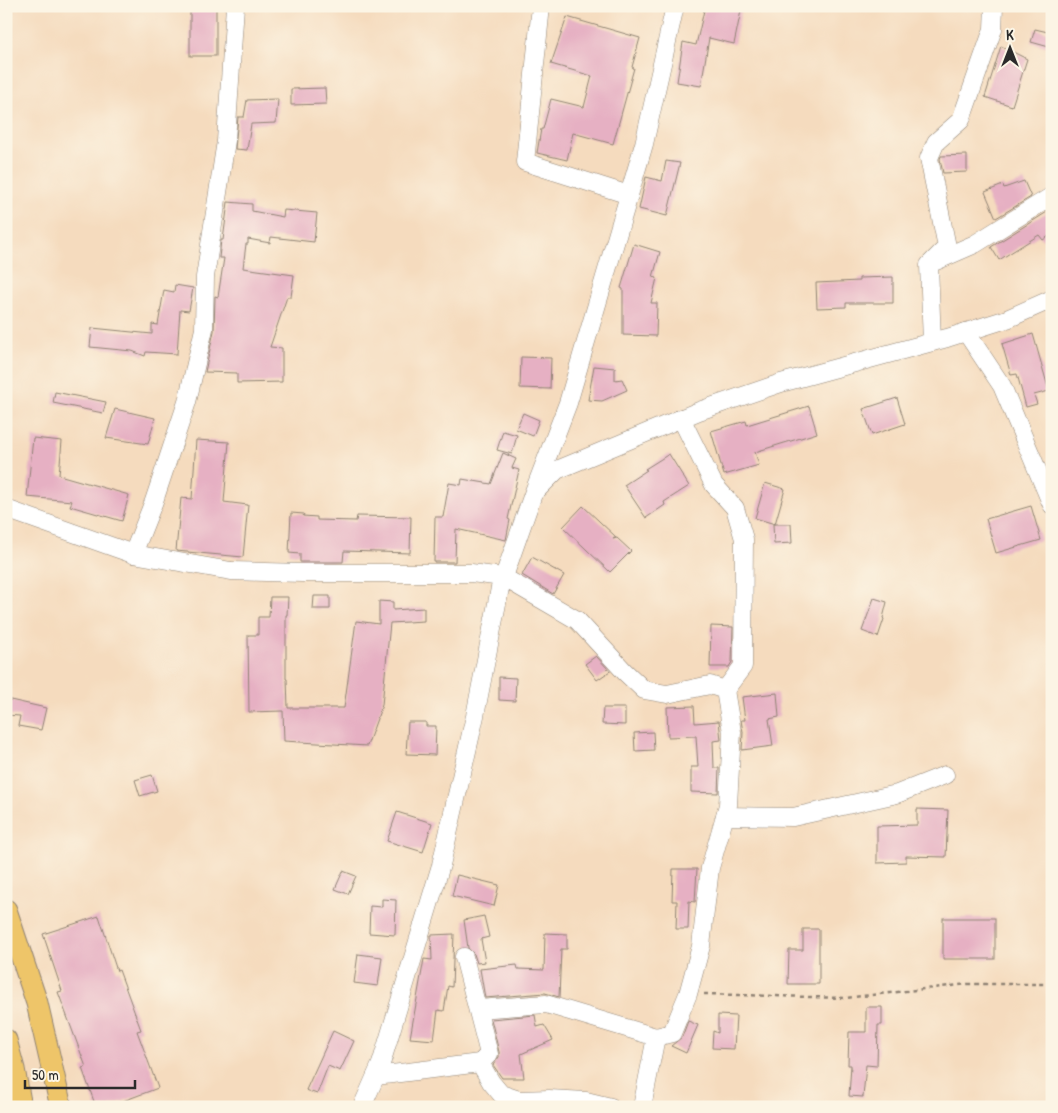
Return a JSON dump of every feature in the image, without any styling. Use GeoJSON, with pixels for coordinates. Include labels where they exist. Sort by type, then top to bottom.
{"type":"FeatureCollection","features":[{"type":"Feature","properties":{"kind":"main road"},"geometry":{"type":"LineString","coordinates":[[6,910],[37,1003],[61,1107]]}},
{"type":"Feature","properties":{"kind":"main road"},"geometry":{"type":"LineString","coordinates":[[6,1040],[14,1068],[21,1107]]}},
{"type":"Feature","properties":{"kind":"street"},"geometry":{"type":"LineString","coordinates":[[134,554],[187,402],[204,330],[204,276],[226,141],[235,6]]}},
{"type":"Feature","properties":{"kind":"street"},"geometry":{"type":"LineString","coordinates":[[541,6],[525,162],[629,195]]}},
{"type":"Feature","properties":{"kind":"street"},"geometry":{"type":"LineString","coordinates":[[362,1107],[381,1064],[441,865],[475,716],[503,578],[568,404],[644,144],[675,6]]}},
{"type":"Feature","properties":{"kind":"street"},"geometry":{"type":"LineString","coordinates":[[932,342],[929,265],[947,247],[929,158],[936,142],[962,120],[993,29],[994,6]]}},
{"type":"Feature","properties":{"kind":"street"},"geometry":{"type":"LineString","coordinates":[[929,265],[974,244],[1052,196]]}},
{"type":"Feature","properties":{"kind":"street"},"geometry":{"type":"LineString","coordinates":[[533,494],[557,470],[699,411],[781,383],[966,332],[1007,319],[1052,300]]}},
{"type":"Feature","properties":{"kind":"street"},"geometry":{"type":"LineString","coordinates":[[966,332],[1002,386],[1052,505]]}},
{"type":"Feature","properties":{"kind":"street"},"geometry":{"type":"LineString","coordinates":[[478,1009],[546,1004],[656,1037],[672,1033],[688,994],[701,946],[710,868],[728,805],[732,732],[725,690],[743,666],[744,539],[735,508],[714,485],[681,418]]}},
{"type":"Feature","properties":{"kind":"street"},"geometry":{"type":"LineString","coordinates":[[6,509],[134,554],[231,571],[471,573],[503,578],[577,620],[644,690],[667,694],[710,685],[725,690]]}},
{"type":"Feature","properties":{"kind":"street"},"geometry":{"type":"LineString","coordinates":[[724,816],[793,817],[897,794],[945,775]]}},
{"type":"Feature","properties":{"kind":"street"},"geometry":{"type":"LineString","coordinates":[[376,1076],[480,1063],[489,1054],[464,957]]}},
{"type":"Feature","properties":{"kind":"street"},"geometry":{"type":"LineString","coordinates":[[642,1107],[656,1037]]}},
{"type":"Feature","properties":{"kind":"street"},"geometry":{"type":"LineString","coordinates":[[480,1063],[491,1082],[501,1094],[519,1100],[549,1098],[586,1101],[611,1107]]}},
{"type":"Feature","properties":{"kind":"path"},"geometry":{"type":"LineString","coordinates":[[688,994],[844,998],[968,984],[1052,984]]}},
{"type":"Feature","properties":{"kind":"building"},"geometry":{"type":"Polygon","coordinates":[[[190,6],[216,6],[216,56],[190,56],[190,6]]]}},
{"type":"Feature","properties":{"kind":"building"},"geometry":{"type":"Polygon","coordinates":[[[705,6],[742,6],[734,44],[709,38],[701,86],[677,82],[683,42],[696,45],[705,6]]]}},
{"type":"Feature","properties":{"kind":"building"},"geometry":{"type":"Polygon","coordinates":[[[567,17],[640,38],[632,67],[634,68],[613,144],[573,133],[567,160],[537,153],[541,129],[543,129],[551,99],[584,107],[592,76],[551,64],[567,17]]]}},
{"type":"Feature","properties":{"kind":"building"},"geometry":{"type":"Polygon","coordinates":[[[1035,29],[1052,33],[1049,47],[1031,42],[1035,29]]]}},
{"type":"Feature","properties":{"kind":"building"},"geometry":{"type":"Polygon","coordinates":[[[1001,46],[1027,59],[1012,106],[985,97],[1001,46]]]}},
{"type":"Feature","properties":{"kind":"building"},"geometry":{"type":"Polygon","coordinates":[[[325,88],[326,104],[291,105],[291,89],[325,88]]]}},
{"type":"Feature","properties":{"kind":"building"},"geometry":{"type":"Polygon","coordinates":[[[278,99],[276,123],[251,124],[247,150],[235,149],[238,117],[244,117],[247,100],[278,99]]]}},
{"type":"Feature","properties":{"kind":"building"},"geometry":{"type":"Polygon","coordinates":[[[967,155],[967,172],[943,173],[941,156],[967,155]]]}},
{"type":"Feature","properties":{"kind":"building"},"geometry":{"type":"Polygon","coordinates":[[[666,161],[680,163],[667,216],[639,209],[646,177],[662,181],[666,161]]]}},
{"type":"Feature","properties":{"kind":"building"},"geometry":{"type":"Polygon","coordinates":[[[1024,181],[1031,197],[996,218],[985,192],[1003,185],[1004,188],[1024,181]]]}},
{"type":"Feature","properties":{"kind":"building"},"geometry":{"type":"Polygon","coordinates":[[[228,202],[252,204],[252,211],[283,217],[284,210],[317,213],[314,242],[271,237],[270,243],[248,239],[248,244],[246,244],[243,268],[294,275],[291,297],[287,297],[270,347],[282,348],[282,382],[237,383],[237,373],[205,372],[214,331],[215,296],[218,297],[224,258],[219,258],[228,202]]]}},
{"type":"Feature","properties":{"kind":"building"},"geometry":{"type":"Polygon","coordinates":[[[1052,209],[1052,234],[1043,240],[1039,235],[999,260],[991,247],[1052,209]]]}},
{"type":"Feature","properties":{"kind":"building"},"geometry":{"type":"Polygon","coordinates":[[[634,244],[660,252],[653,277],[657,278],[651,303],[657,303],[656,336],[623,335],[623,289],[621,288],[634,244]]]}},
{"type":"Feature","properties":{"kind":"building"},"geometry":{"type":"Polygon","coordinates":[[[893,277],[893,303],[846,303],[846,307],[817,308],[816,283],[859,281],[859,278],[893,277]]]}},
{"type":"Feature","properties":{"kind":"building"},"geometry":{"type":"Polygon","coordinates":[[[175,285],[193,288],[189,311],[180,310],[177,354],[146,352],[145,356],[132,351],[90,347],[92,328],[152,334],[152,324],[158,325],[164,290],[174,292],[175,285]]]}},
{"type":"Feature","properties":{"kind":"building"},"geometry":{"type":"Polygon","coordinates":[[[1033,334],[1049,391],[1034,395],[1037,404],[1026,407],[1017,374],[1011,375],[1002,344],[1033,334]]]}},
{"type":"Feature","properties":{"kind":"building"},"geometry":{"type":"Polygon","coordinates":[[[521,357],[551,358],[550,389],[520,388],[521,357]]]}},
{"type":"Feature","properties":{"kind":"building"},"geometry":{"type":"Polygon","coordinates":[[[594,366],[615,368],[615,380],[622,379],[627,390],[602,401],[588,400],[594,366]]]}},
{"type":"Feature","properties":{"kind":"building"},"geometry":{"type":"Polygon","coordinates":[[[55,392],[106,402],[103,413],[53,403],[55,392]]]}},
{"type":"Feature","properties":{"kind":"building"},"geometry":{"type":"Polygon","coordinates":[[[897,398],[905,424],[872,435],[863,409],[897,398]]]}},
{"type":"Feature","properties":{"kind":"building"},"geometry":{"type":"Polygon","coordinates":[[[809,406],[817,433],[755,452],[759,465],[724,475],[711,431],[746,421],[747,425],[809,406]]]}},
{"type":"Feature","properties":{"kind":"building"},"geometry":{"type":"Polygon","coordinates":[[[115,409],[155,418],[148,444],[106,438],[115,409]]]}},
{"type":"Feature","properties":{"kind":"building"},"geometry":{"type":"Polygon","coordinates":[[[523,413],[539,420],[533,436],[516,429],[523,413]]]}},
{"type":"Feature","properties":{"kind":"building"},"geometry":{"type":"Polygon","coordinates":[[[503,431],[517,435],[512,454],[497,450],[503,431]]]}},
{"type":"Feature","properties":{"kind":"building"},"geometry":{"type":"Polygon","coordinates":[[[33,438],[62,441],[59,475],[129,495],[122,521],[70,506],[72,501],[27,497],[33,438]]]}},
{"type":"Feature","properties":{"kind":"building"},"geometry":{"type":"Polygon","coordinates":[[[196,440],[229,442],[224,502],[248,505],[243,557],[176,551],[181,498],[192,499],[196,440]]]}},
{"type":"Feature","properties":{"kind":"building"},"geometry":{"type":"Polygon","coordinates":[[[503,453],[516,459],[512,468],[519,470],[508,519],[510,520],[506,540],[456,529],[455,562],[434,562],[435,517],[443,517],[449,483],[461,485],[462,479],[491,484],[503,453]]]}},
{"type":"Feature","properties":{"kind":"building"},"geometry":{"type":"Polygon","coordinates":[[[669,454],[689,486],[664,502],[665,505],[646,518],[624,485],[669,454]]]}},
{"type":"Feature","properties":{"kind":"building"},"geometry":{"type":"Polygon","coordinates":[[[765,483],[785,489],[775,524],[755,518],[765,483]]]}},
{"type":"Feature","properties":{"kind":"building"},"geometry":{"type":"Polygon","coordinates":[[[583,506],[616,537],[613,539],[617,538],[631,551],[610,572],[563,527],[583,506]]]}},
{"type":"Feature","properties":{"kind":"building"},"geometry":{"type":"Polygon","coordinates":[[[1031,506],[1041,540],[996,553],[986,519],[1031,506]]]}},
{"type":"Feature","properties":{"kind":"building"},"geometry":{"type":"Polygon","coordinates":[[[291,513],[317,517],[317,520],[356,521],[357,516],[411,517],[410,553],[344,551],[343,562],[300,562],[300,554],[289,553],[291,513]]]}},
{"type":"Feature","properties":{"kind":"building"},"geometry":{"type":"Polygon","coordinates":[[[773,524],[791,524],[792,543],[774,544],[773,524]]]}},
{"type":"Feature","properties":{"kind":"building"},"geometry":{"type":"Polygon","coordinates":[[[532,557],[564,575],[553,594],[522,575],[532,557]]]}},
{"type":"Feature","properties":{"kind":"building"},"geometry":{"type":"Polygon","coordinates":[[[314,596],[330,596],[330,609],[313,609],[314,596]]]}},
{"type":"Feature","properties":{"kind":"building"},"geometry":{"type":"Polygon","coordinates":[[[270,597],[288,597],[286,615],[286,679],[288,708],[344,708],[356,621],[379,624],[379,601],[393,602],[393,610],[424,608],[424,621],[390,623],[382,705],[367,746],[284,741],[283,711],[249,712],[248,635],[258,635],[258,617],[269,617],[270,597]]]}},
{"type":"Feature","properties":{"kind":"building"},"geometry":{"type":"Polygon","coordinates":[[[874,598],[887,602],[878,637],[862,631],[874,598]]]}},
{"type":"Feature","properties":{"kind":"building"},"geometry":{"type":"Polygon","coordinates":[[[711,626],[733,627],[732,662],[729,667],[710,667],[711,626]]]}},
{"type":"Feature","properties":{"kind":"building"},"geometry":{"type":"Polygon","coordinates":[[[596,656],[610,671],[597,680],[585,664],[596,656]]]}},
{"type":"Feature","properties":{"kind":"building"},"geometry":{"type":"Polygon","coordinates":[[[499,677],[516,678],[515,701],[499,700],[499,677]]]}},
{"type":"Feature","properties":{"kind":"building"},"geometry":{"type":"Polygon","coordinates":[[[777,693],[779,717],[769,719],[773,746],[742,750],[743,732],[741,720],[745,720],[742,697],[777,693]]]}},
{"type":"Feature","properties":{"kind":"building"},"geometry":{"type":"Polygon","coordinates":[[[6,699],[46,708],[41,730],[18,726],[20,716],[6,715],[6,699]]]}},
{"type":"Feature","properties":{"kind":"building"},"geometry":{"type":"Polygon","coordinates":[[[694,706],[695,723],[719,721],[721,740],[713,741],[714,768],[719,768],[718,793],[691,792],[691,767],[698,767],[696,736],[668,737],[667,707],[694,706]]]}},
{"type":"Feature","properties":{"kind":"building"},"geometry":{"type":"Polygon","coordinates":[[[603,708],[625,708],[625,725],[602,724],[603,708]]]}},
{"type":"Feature","properties":{"kind":"building"},"geometry":{"type":"Polygon","coordinates":[[[408,722],[426,722],[426,726],[436,726],[435,755],[406,754],[408,722]]]}},
{"type":"Feature","properties":{"kind":"building"},"geometry":{"type":"Polygon","coordinates":[[[653,732],[654,750],[635,751],[634,733],[653,732]]]}},
{"type":"Feature","properties":{"kind":"building"},"geometry":{"type":"Polygon","coordinates":[[[152,775],[157,791],[140,796],[135,780],[152,775]]]}},
{"type":"Feature","properties":{"kind":"building"},"geometry":{"type":"Polygon","coordinates":[[[917,809],[948,810],[946,857],[906,856],[906,862],[877,863],[877,826],[917,825],[917,809]]]}},
{"type":"Feature","properties":{"kind":"building"},"geometry":{"type":"Polygon","coordinates":[[[397,812],[432,823],[423,852],[387,841],[397,812]]]}},
{"type":"Feature","properties":{"kind":"building"},"geometry":{"type":"Polygon","coordinates":[[[673,869],[697,869],[695,902],[689,901],[688,929],[676,929],[677,901],[672,901],[673,869]]]}},
{"type":"Feature","properties":{"kind":"building"},"geometry":{"type":"Polygon","coordinates":[[[343,871],[356,876],[348,894],[335,889],[343,871]]]}},
{"type":"Feature","properties":{"kind":"building"},"geometry":{"type":"Polygon","coordinates":[[[457,875],[499,885],[494,906],[452,896],[457,875]]]}},
{"type":"Feature","properties":{"kind":"building"},"geometry":{"type":"Polygon","coordinates":[[[382,899],[396,900],[395,935],[369,933],[370,906],[382,907],[382,899]]]}},
{"type":"Feature","properties":{"kind":"building"},"geometry":{"type":"Polygon","coordinates":[[[99,916],[117,971],[119,970],[141,1030],[137,1031],[158,1088],[107,1107],[96,1107],[82,1068],[86,1067],[58,992],[62,991],[43,934],[99,916]]]}},
{"type":"Feature","properties":{"kind":"building"},"geometry":{"type":"Polygon","coordinates":[[[484,916],[489,937],[481,939],[485,962],[477,963],[474,954],[468,948],[464,920],[484,916]]]}},
{"type":"Feature","properties":{"kind":"building"},"geometry":{"type":"Polygon","coordinates":[[[943,918],[995,918],[995,959],[943,959],[943,918]]]}},
{"type":"Feature","properties":{"kind":"building"},"geometry":{"type":"Polygon","coordinates":[[[803,929],[819,929],[819,984],[788,984],[789,950],[803,950],[803,929]]]}},
{"type":"Feature","properties":{"kind":"building"},"geometry":{"type":"Polygon","coordinates":[[[545,933],[567,934],[567,949],[561,949],[559,997],[545,993],[485,998],[480,969],[517,965],[518,969],[544,970],[545,933]]]}},
{"type":"Feature","properties":{"kind":"building"},"geometry":{"type":"Polygon","coordinates":[[[454,934],[452,987],[448,986],[444,1011],[438,1010],[434,1040],[410,1038],[424,959],[432,960],[431,935],[454,934]]]}},
{"type":"Feature","properties":{"kind":"building"},"geometry":{"type":"Polygon","coordinates":[[[358,954],[382,957],[378,986],[354,983],[358,954]]]}},
{"type":"Feature","properties":{"kind":"building"},"geometry":{"type":"Polygon","coordinates":[[[866,1007],[882,1007],[882,1025],[878,1025],[877,1066],[866,1065],[863,1097],[849,1096],[851,1065],[848,1065],[849,1032],[866,1032],[866,1007]]]}},
{"type":"Feature","properties":{"kind":"building"},"geometry":{"type":"Polygon","coordinates":[[[535,1015],[537,1027],[544,1025],[553,1040],[521,1054],[524,1078],[502,1078],[493,1065],[499,1057],[499,1052],[491,1019],[535,1015]]]}},
{"type":"Feature","properties":{"kind":"building"},"geometry":{"type":"Polygon","coordinates":[[[718,1015],[736,1016],[734,1049],[712,1048],[713,1031],[718,1033],[718,1015]]]}},
{"type":"Feature","properties":{"kind":"building"},"geometry":{"type":"Polygon","coordinates":[[[688,1021],[698,1025],[686,1053],[671,1046],[682,1037],[688,1021]]]}},
{"type":"Feature","properties":{"kind":"building"},"geometry":{"type":"Polygon","coordinates":[[[333,1031],[354,1041],[340,1071],[328,1066],[317,1094],[306,1090],[333,1031]]]}}]}
